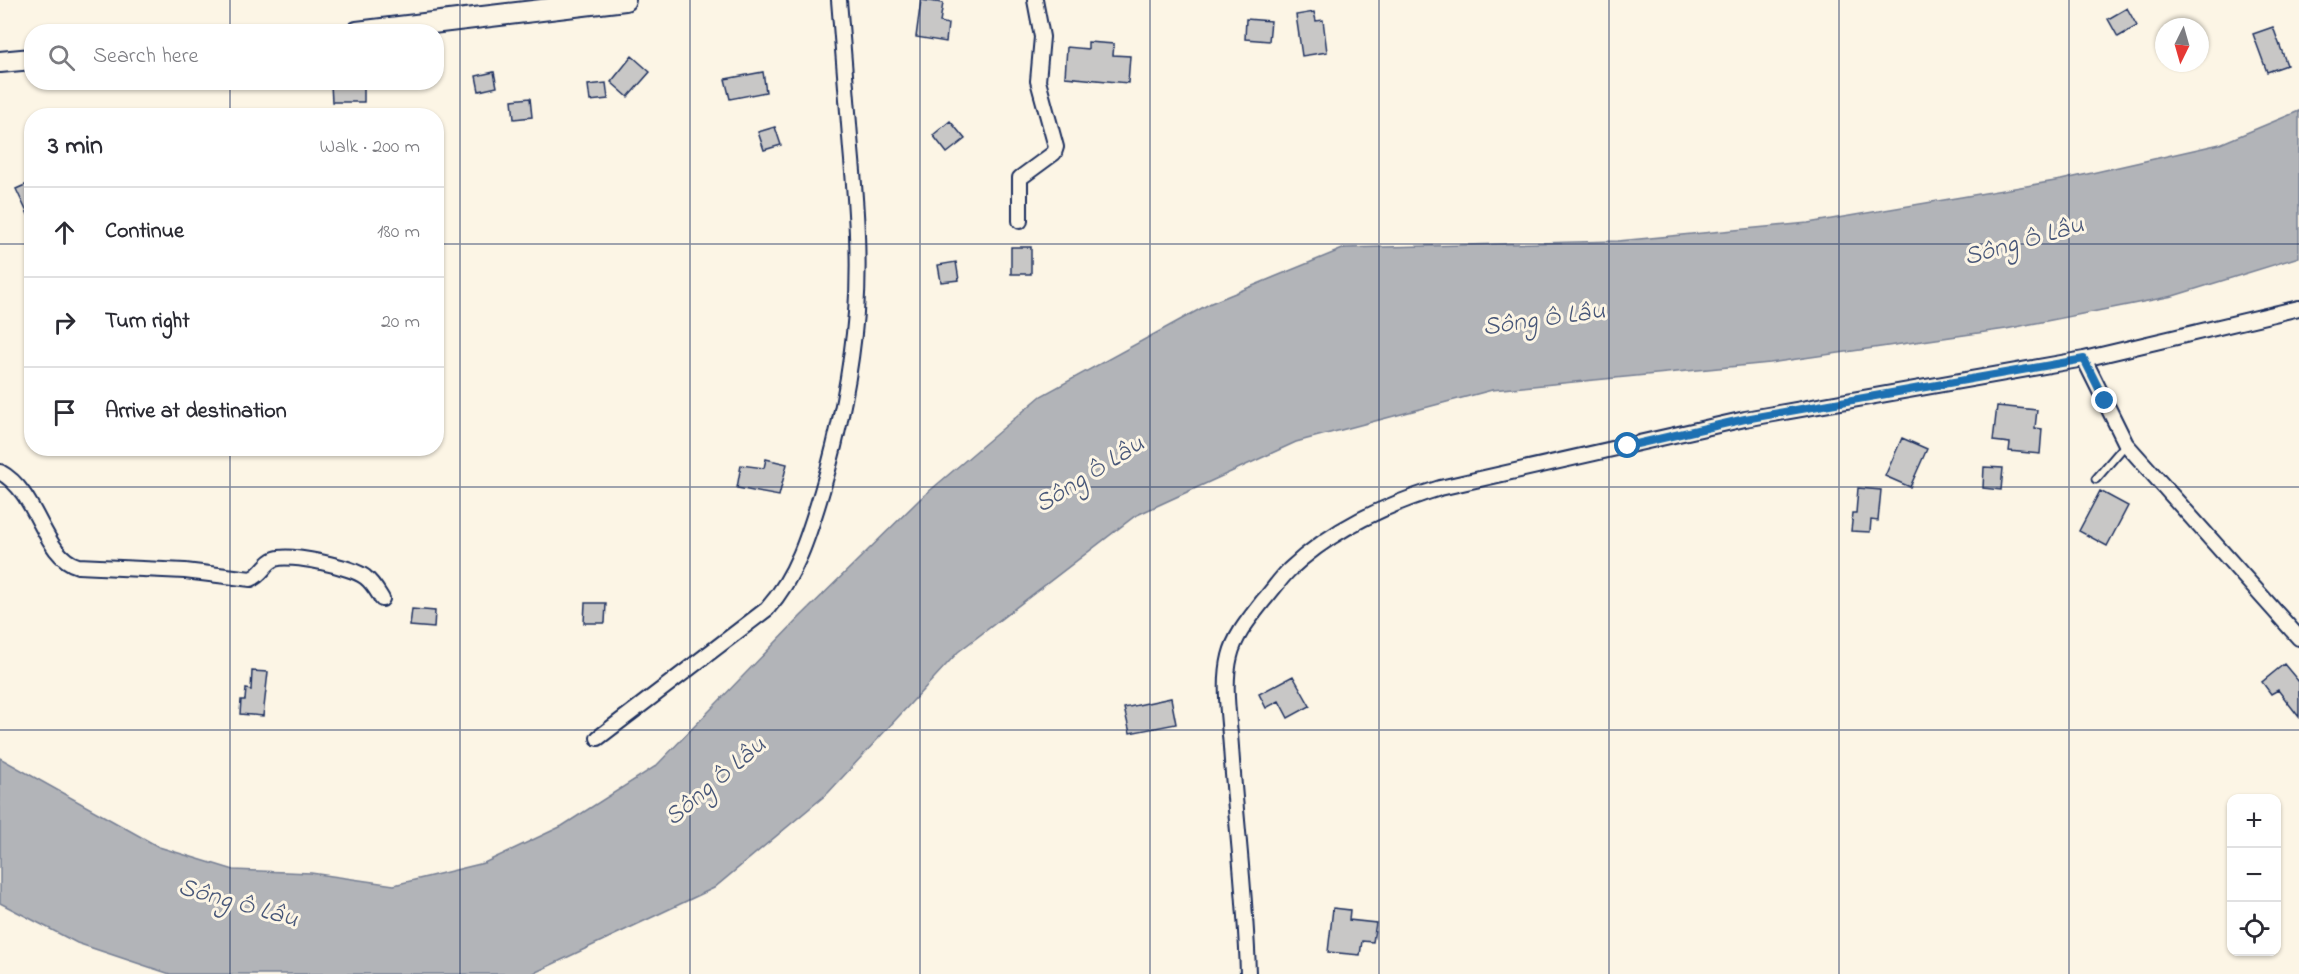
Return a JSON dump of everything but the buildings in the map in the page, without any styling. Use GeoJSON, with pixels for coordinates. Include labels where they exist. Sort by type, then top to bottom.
{"type":"FeatureCollection","features":[{"type":"Feature","properties":{"kind":"main road"},"geometry":{"type":"LineString","coordinates":[[424,24],[625,0]]}},
{"type":"Feature","properties":{"kind":"main road"},"geometry":{"type":"LineString","coordinates":[[0,62],[24,60]]}},
{"type":"Feature","properties":{"kind":"street"},"geometry":{"type":"LineString","coordinates":[[598,738],[767,609],[781,593],[793,573],[811,529],[836,440],[856,312],[858,258],[855,199],[839,0]]}},
{"type":"Feature","properties":{"kind":"street"},"geometry":{"type":"LineString","coordinates":[[1020,221],[1020,178],[1054,153],[1056,147],[1038,81],[1042,37],[1041,22],[1035,0]]}},
{"type":"Feature","properties":{"kind":"street"},"geometry":{"type":"LineString","coordinates":[[1248,974],[1245,896],[1235,813],[1228,671],[1235,641],[1288,571],[1310,552],[1361,518],[1400,501],[1440,488],[1745,419],[2084,359],[2299,308]]}},
{"type":"Feature","properties":{"kind":"street"},"geometry":{"type":"LineString","coordinates":[[2084,359],[2126,444],[2292,633],[2299,638]]}},
{"type":"Feature","properties":{"kind":"street"},"geometry":{"type":"LineString","coordinates":[[0,472],[18,485],[27,496],[57,552],[69,564],[185,571],[250,579],[259,575],[274,559],[286,557],[355,570],[373,584],[382,599]]}},
{"type":"Feature","properties":{"kind":"lane"},"geometry":{"type":"LineString","coordinates":[[2096,479],[2126,444]]}},
{"type":"Feature","properties":{"kind":"water","name":"Sông Ô Lâu"},"geometry":{"type":"Polygon","coordinates":[[[2299,111],[2299,257],[2173,296],[2006,329],[1770,363],[1492,390],[1296,442],[1135,516],[958,652],[828,793],[714,888],[532,974],[170,974],[77,943],[0,903],[0,758],[159,847],[234,870],[311,873],[394,885],[484,863],[562,826],[656,766],[800,617],[920,499],[1041,396],[1211,303],[1345,248],[1618,241],[1808,223],[2061,180],[2220,144],[2299,111]]]}},
{"type":"Feature","properties":{"kind":"route"},"geometry":{"type":"LineString","coordinates":[[1628,446],[1745,419],[2084,359],[2105,401]]}}]}
